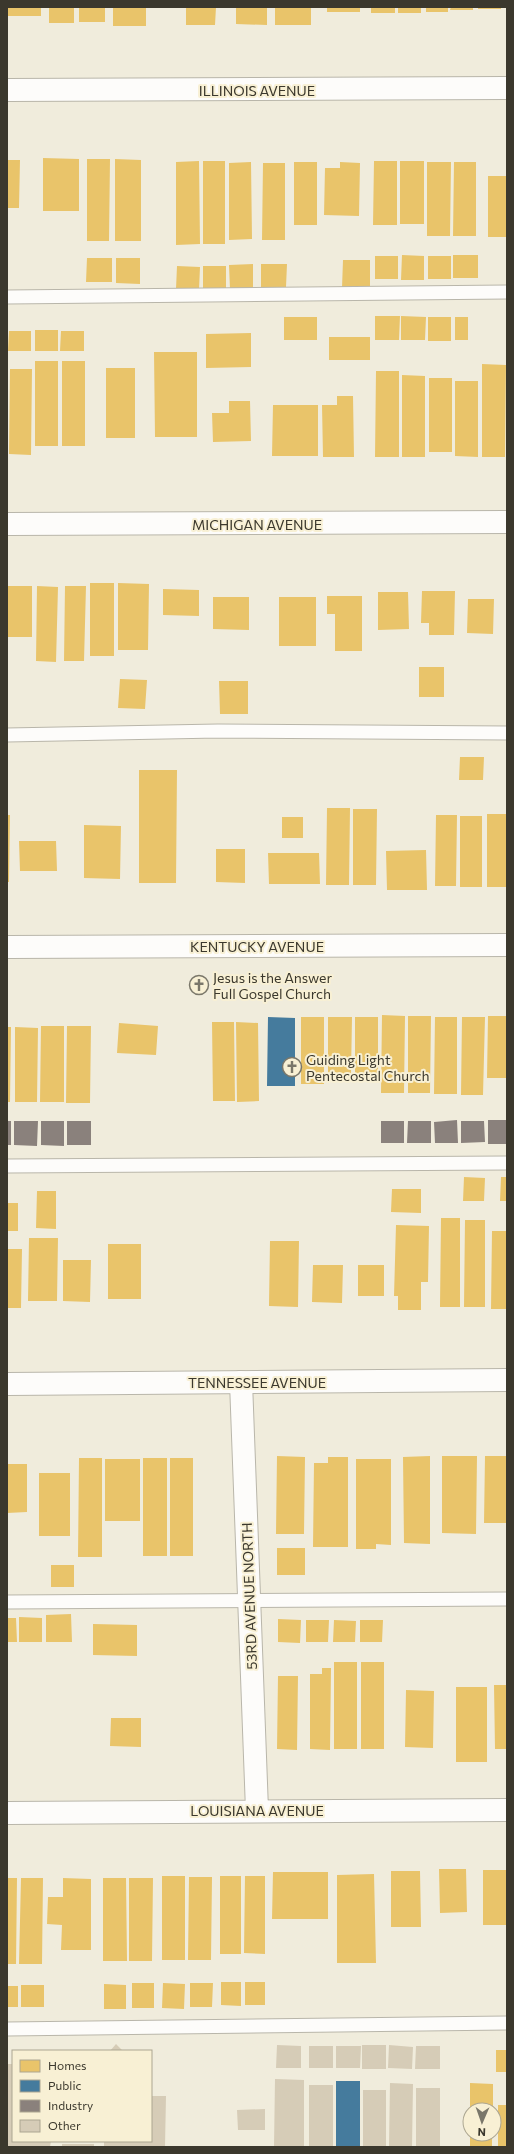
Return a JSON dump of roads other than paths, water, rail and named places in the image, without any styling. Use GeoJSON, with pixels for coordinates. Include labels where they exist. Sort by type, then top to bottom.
{"type":"FeatureCollection","features":[{"type":"Feature","properties":{"kind":"street","name":"ILLINOIS AVENUE"},"geometry":{"type":"LineString","coordinates":[[7,90],[507,88]]}},
{"type":"Feature","properties":{"kind":"street","name":"MICHIGAN AVENUE"},"geometry":{"type":"LineString","coordinates":[[7,524],[507,522]]}},
{"type":"Feature","properties":{"kind":"street","name":"KENTUCKY AVENUE"},"geometry":{"type":"LineString","coordinates":[[7,947],[507,945]]}},
{"type":"Feature","properties":{"kind":"street","name":"TENNESSEE AVENUE"},"geometry":{"type":"LineString","coordinates":[[7,1384],[507,1380]]}},
{"type":"Feature","properties":{"kind":"street","name":"53RD AVENUE NORTH"},"geometry":{"type":"LineString","coordinates":[[241,1382],[257,1810]]}},
{"type":"Feature","properties":{"kind":"street","name":"LOUISIANA AVENUE"},"geometry":{"type":"LineString","coordinates":[[7,1813],[257,1810],[507,1810]]}},
{"type":"Feature","properties":{"kind":"lane"},"geometry":{"type":"LineString","coordinates":[[7,297],[507,292]]}},
{"type":"Feature","properties":{"kind":"lane"},"geometry":{"type":"LineString","coordinates":[[7,735],[218,731],[507,733]]}},
{"type":"Feature","properties":{"kind":"lane"},"geometry":{"type":"LineString","coordinates":[[7,1166],[507,1163]]}},
{"type":"Feature","properties":{"kind":"lane"},"geometry":{"type":"LineString","coordinates":[[7,1602],[507,1599]]}},
{"type":"Feature","properties":{"kind":"lane"},"geometry":{"type":"LineString","coordinates":[[7,2029],[507,2023]]}},
{"type":"Feature","properties":{"kind":"place","name":"Jesus is the Answer Full Gospel Church"},"geometry":{"type":"Point","coordinates":[199,985]}},
{"type":"Feature","properties":{"kind":"place","name":"Guiding Light Pentecostal Church"},"geometry":{"type":"Point","coordinates":[292,1067]}}]}
